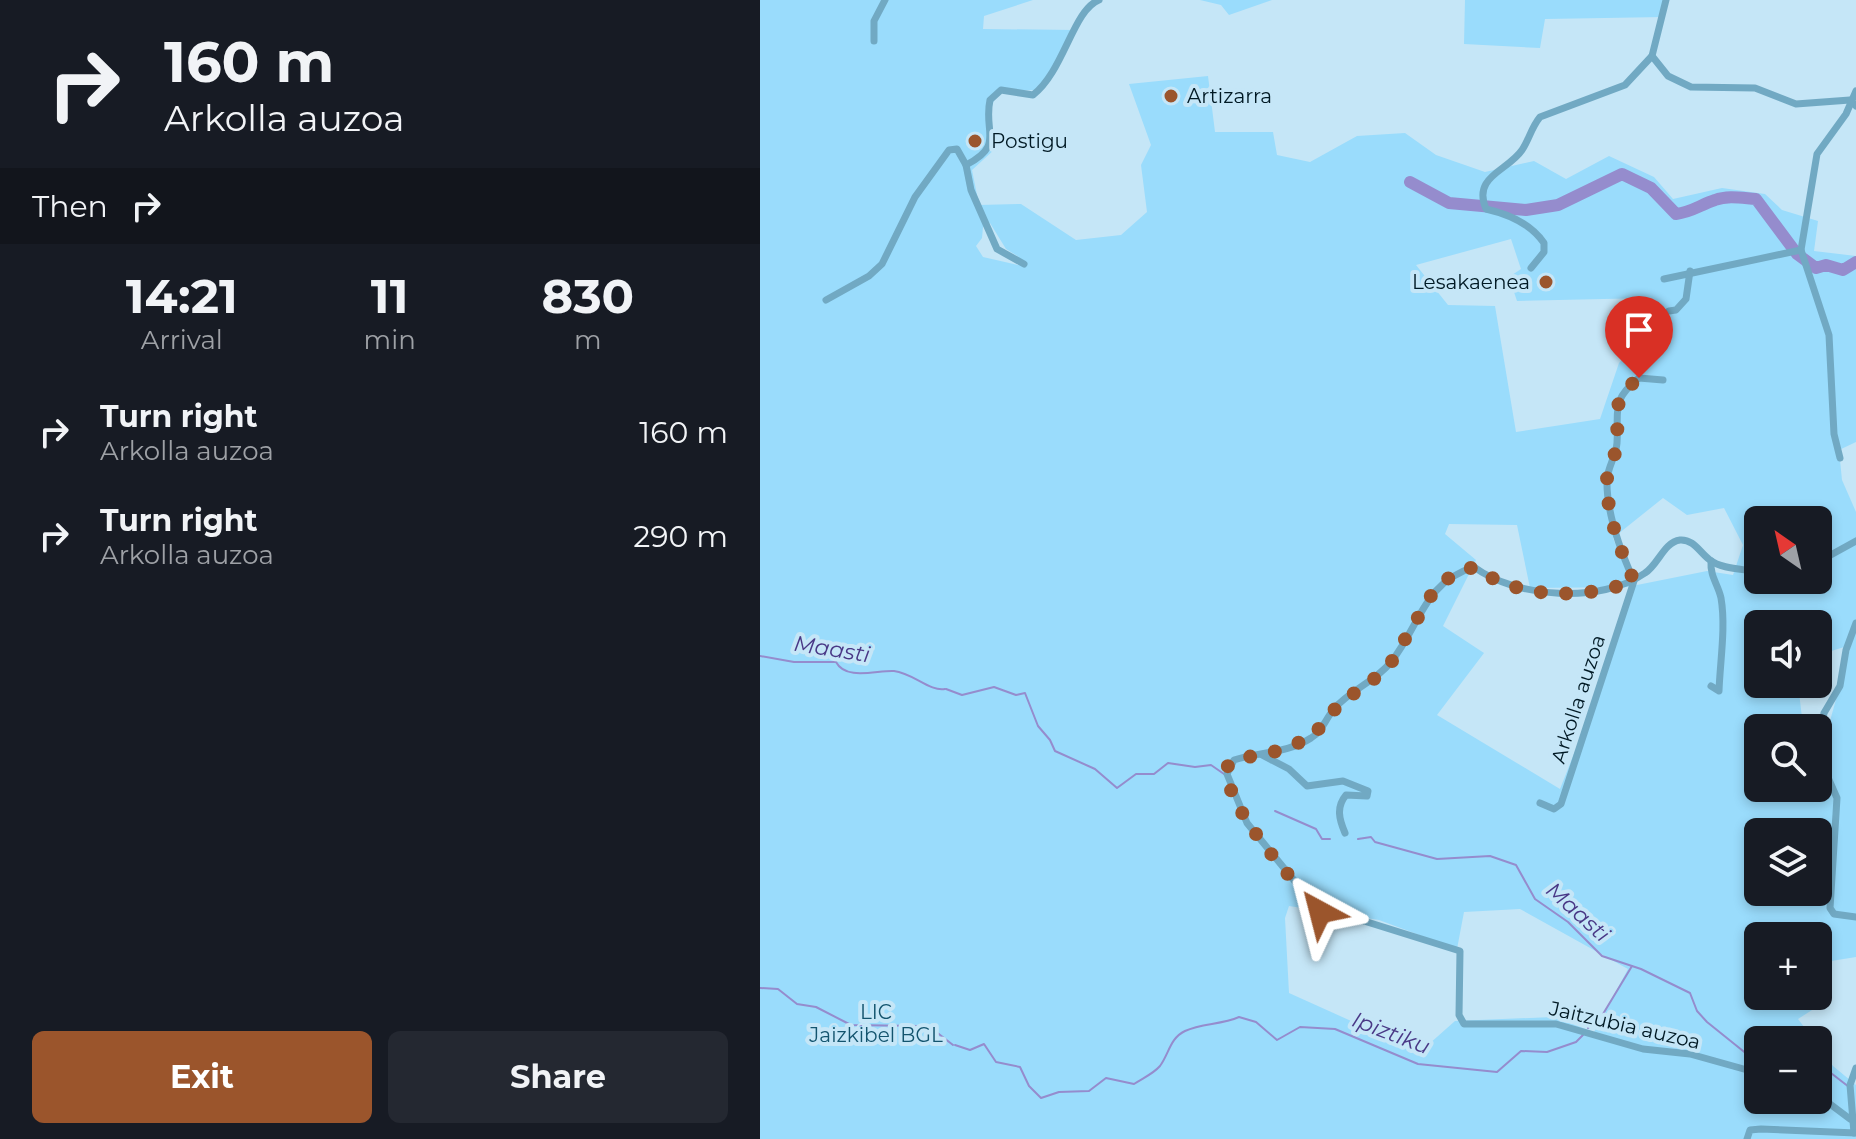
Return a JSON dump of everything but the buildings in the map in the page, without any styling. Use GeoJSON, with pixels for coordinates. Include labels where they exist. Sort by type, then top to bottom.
{"type":"FeatureCollection","features":[{"type":"Feature","properties":{"kind":"street"},"geometry":{"type":"LineString","coordinates":[[874,41],[874,21],[885,0]]}},
{"type":"Feature","properties":{"kind":"street"},"geometry":{"type":"LineString","coordinates":[[966,165],[982,156],[990,145],[990,100],[1001,90],[1033,95],[1043,87],[1058,68],[1081,14],[1099,0]]}},
{"type":"Feature","properties":{"kind":"street"},"geometry":{"type":"LineString","coordinates":[[1531,268],[1544,252],[1544,243],[1528,226],[1504,213],[1486,209],[1483,196],[1487,180],[1521,152],[1540,117],[1625,85],[1652,56],[1666,0]]}},
{"type":"Feature","properties":{"kind":"street"},"geometry":{"type":"LineString","coordinates":[[1652,56],[1668,76],[1691,87],[1755,88],[1796,104],[1853,103]]}},
{"type":"Feature","properties":{"kind":"street"},"geometry":{"type":"LineString","coordinates":[[1840,458],[1834,434],[1829,335],[1797,251],[1817,154],[1853,103],[1856,91]]}},
{"type":"Feature","properties":{"kind":"street"},"geometry":{"type":"LineString","coordinates":[[826,300],[869,276],[882,264],[915,197],[949,150],[957,149],[966,165],[971,190],[997,249],[1024,264]]}},
{"type":"Feature","properties":{"kind":"street"},"geometry":{"type":"LineString","coordinates":[[1664,279],[1690,271],[1797,251]]}},
{"type":"Feature","properties":{"kind":"street"},"geometry":{"type":"LineString","coordinates":[[1669,311],[1676,310],[1686,299],[1690,271]]}},
{"type":"Feature","properties":{"kind":"street"},"geometry":{"type":"LineString","coordinates":[[1634,581],[1615,531],[1608,488],[1607,477],[1617,447],[1616,409],[1623,391],[1639,378],[1663,380]]}},
{"type":"Feature","properties":{"kind":"street","name":"Arkolla auzoa"},"geometry":{"type":"LineString","coordinates":[[1320,912],[1247,823],[1230,786],[1227,767],[1234,760],[1262,755],[1311,738],[1340,703],[1372,681],[1392,661],[1435,589],[1455,573],[1474,567],[1493,582],[1514,589],[1593,592],[1634,581],[1649,571],[1668,546],[1678,540],[1689,541],[1711,561],[1744,569]]}},
{"type":"Feature","properties":{"kind":"street"},"geometry":{"type":"LineString","coordinates":[[1832,554],[1856,541]]}},
{"type":"Feature","properties":{"kind":"street"},"geometry":{"type":"LineString","coordinates":[[1711,561],[1710,575],[1721,606],[1719,691],[1711,686]]}},
{"type":"Feature","properties":{"kind":"street","name":"Arkolla auzoa"},"geometry":{"type":"LineString","coordinates":[[1540,803],[1554,809],[1561,804],[1634,581]]}},
{"type":"Feature","properties":{"kind":"street"},"geometry":{"type":"LineString","coordinates":[[1856,623],[1846,650],[1840,686],[1824,713],[1821,732],[1822,764],[1837,798],[1830,908],[1834,914],[1856,917]]}},
{"type":"Feature","properties":{"kind":"street"},"geometry":{"type":"LineString","coordinates":[[1262,755],[1289,769],[1307,786],[1318,787],[1343,781],[1368,791],[1367,796],[1346,795],[1341,802],[1338,819],[1345,833]]}},
{"type":"Feature","properties":{"kind":"street","name":"Jaitzubia auzoa"},"geometry":{"type":"LineString","coordinates":[[1320,912],[1364,921],[1460,951],[1459,1015],[1464,1024],[1556,1024],[1643,1049],[1690,1054],[1744,1069]]}},
{"type":"Feature","properties":{"kind":"street"},"geometry":{"type":"LineString","coordinates":[[1747,1139],[1750,1130],[1761,1129],[1855,1133],[1850,1119],[1850,1085],[1856,1068]]}},
{"type":"Feature","properties":{"kind":"street"},"geometry":{"type":"LineString","coordinates":[[1832,1106],[1850,1119]]}},
{"type":"Feature","properties":{"kind":"green space","name":"LIC Jaizkibel BGL"},"geometry":{"type":"Polygon","coordinates":[[[760,0],[1033,0],[984,16],[983,29],[1075,30],[1041,90],[997,91],[990,112],[995,149],[972,170],[979,205],[1021,204],[1076,240],[1121,235],[1147,212],[1141,165],[1151,145],[1129,84],[1208,76],[1215,132],[1273,132],[1277,155],[1310,162],[1357,136],[1405,133],[1436,155],[1485,172],[1534,161],[1566,179],[1609,156],[1654,177],[1673,199],[1722,188],[1765,194],[1782,210],[1818,221],[1814,251],[1856,256],[1856,442],[1839,450],[1842,480],[1856,512],[1856,957],[1832,961],[1832,922],[1744,922],[1744,1010],[1812,1010],[1798,1019],[1803,1026],[1744,1026],[1744,1114],[1832,1114],[1832,1065],[1856,1085],[1856,1139],[760,1139],[760,0]],[[990,223],[983,227],[982,238],[976,246],[983,257],[1018,265],[1019,257],[1006,249],[990,223]],[[1511,239],[1416,265],[1448,305],[1495,306],[1516,432],[1600,419],[1619,363],[1648,332],[1649,298],[1517,301],[1509,277],[1521,269],[1511,239]],[[1663,498],[1613,538],[1632,586],[1707,571],[1733,575],[1743,545],[1724,508],[1687,515],[1663,498]],[[1449,524],[1445,534],[1476,560],[1443,626],[1484,653],[1437,715],[1560,789],[1591,711],[1631,587],[1530,588],[1517,525],[1449,524]],[[1744,610],[1744,698],[1800,698],[1802,714],[1744,714],[1744,802],[1832,802],[1832,714],[1851,645],[1832,651],[1832,610],[1744,610]],[[1289,906],[1285,918],[1289,993],[1420,1052],[1455,1021],[1553,1017],[1594,1032],[1628,969],[1520,909],[1464,912],[1457,949],[1379,920],[1289,906]]]}},
{"type":"Feature","properties":{"kind":"green space"},"geometry":{"type":"Polygon","coordinates":[[[1200,0],[1272,0],[1229,15],[1221,5],[1200,0]]]}},
{"type":"Feature","properties":{"kind":"green space"},"geometry":{"type":"Polygon","coordinates":[[[1465,0],[1666,0],[1664,17],[1545,19],[1540,48],[1464,44],[1465,0]]]}},
{"type":"Feature","properties":{"kind":"waterway"},"geometry":{"type":"LineString","coordinates":[[1410,182],[1449,203],[1526,210],[1558,205],[1622,174],[1651,188],[1676,214],[1720,198],[1756,199],[1797,254],[1816,268],[1826,265],[1843,270],[1856,262]]}},
{"type":"Feature","properties":{"kind":"waterway","name":"Maasti"},"geometry":{"type":"LineString","coordinates":[[760,656],[794,662],[836,662],[841,668],[854,673],[894,671],[933,688],[945,689]]}},
{"type":"Feature","properties":{"kind":"waterway","name":"Maasti"},"geometry":{"type":"LineString","coordinates":[[946,689],[962,695],[994,687],[1016,695],[1025,693],[1038,726],[1055,751],[1095,769],[1117,788],[1136,774],[1154,774],[1168,763],[1195,767],[1211,765],[1224,774]]}},
{"type":"Feature","properties":{"kind":"waterway","name":"Maasti"},"geometry":{"type":"LineString","coordinates":[[1275,811],[1316,829],[1322,839],[1330,839]]}},
{"type":"Feature","properties":{"kind":"waterway","name":"Maasti"},"geometry":{"type":"LineString","coordinates":[[1358,839],[1371,837],[1375,842],[1437,859],[1490,856],[1516,865],[1535,899],[1568,922],[1602,956],[1641,969],[1690,993],[1697,1011],[1707,1022],[1744,1052]]}},
{"type":"Feature","properties":{"kind":"waterway","name":"Ipiztiku"},"geometry":{"type":"LineString","coordinates":[[1588,1028],[1603,1014],[1632,966]]}},
{"type":"Feature","properties":{"kind":"waterway","name":"Ipiztiku"},"geometry":{"type":"LineString","coordinates":[[760,988],[778,989],[797,1004],[816,1007],[851,1025],[918,1026],[935,1031],[953,1045]]}},
{"type":"Feature","properties":{"kind":"waterway","name":"Ipiztiku"},"geometry":{"type":"LineString","coordinates":[[955,1045],[970,1050],[984,1044],[996,1062],[1020,1067],[1029,1086],[1041,1098],[1059,1092],[1089,1091],[1106,1078],[1134,1084],[1160,1066],[1180,1034],[1191,1028],[1239,1017],[1256,1022],[1277,1040],[1300,1027],[1335,1029],[1418,1064],[1497,1072],[1521,1051],[1547,1052],[1576,1042],[1583,1035]]}},
{"type":"Feature","properties":{"kind":"waterway","name":"Maasti"},"geometry":{"type":"LineString","coordinates":[[1832,1074],[1849,1087]]}},
{"type":"Feature","properties":{"kind":"place","name":"Artizarra"},"geometry":{"type":"Point","coordinates":[1171,96]}},
{"type":"Feature","properties":{"kind":"place","name":"Postigu"},"geometry":{"type":"Point","coordinates":[975,141]}},
{"type":"Feature","properties":{"kind":"place","name":"Lesakaenea"},"geometry":{"type":"Point","coordinates":[1546,282]}},
{"type":"Feature","properties":{"kind":"route"},"geometry":{"type":"LineString","coordinates":[[1320,912],[1247,823],[1230,786],[1227,767],[1234,760],[1277,751],[1311,738],[1340,703],[1372,681],[1392,661],[1435,589],[1455,573],[1474,567],[1493,582],[1514,589],[1561,592],[1593,592],[1634,581],[1615,531],[1607,477],[1617,447],[1616,409],[1623,391],[1639,378]]}}]}
